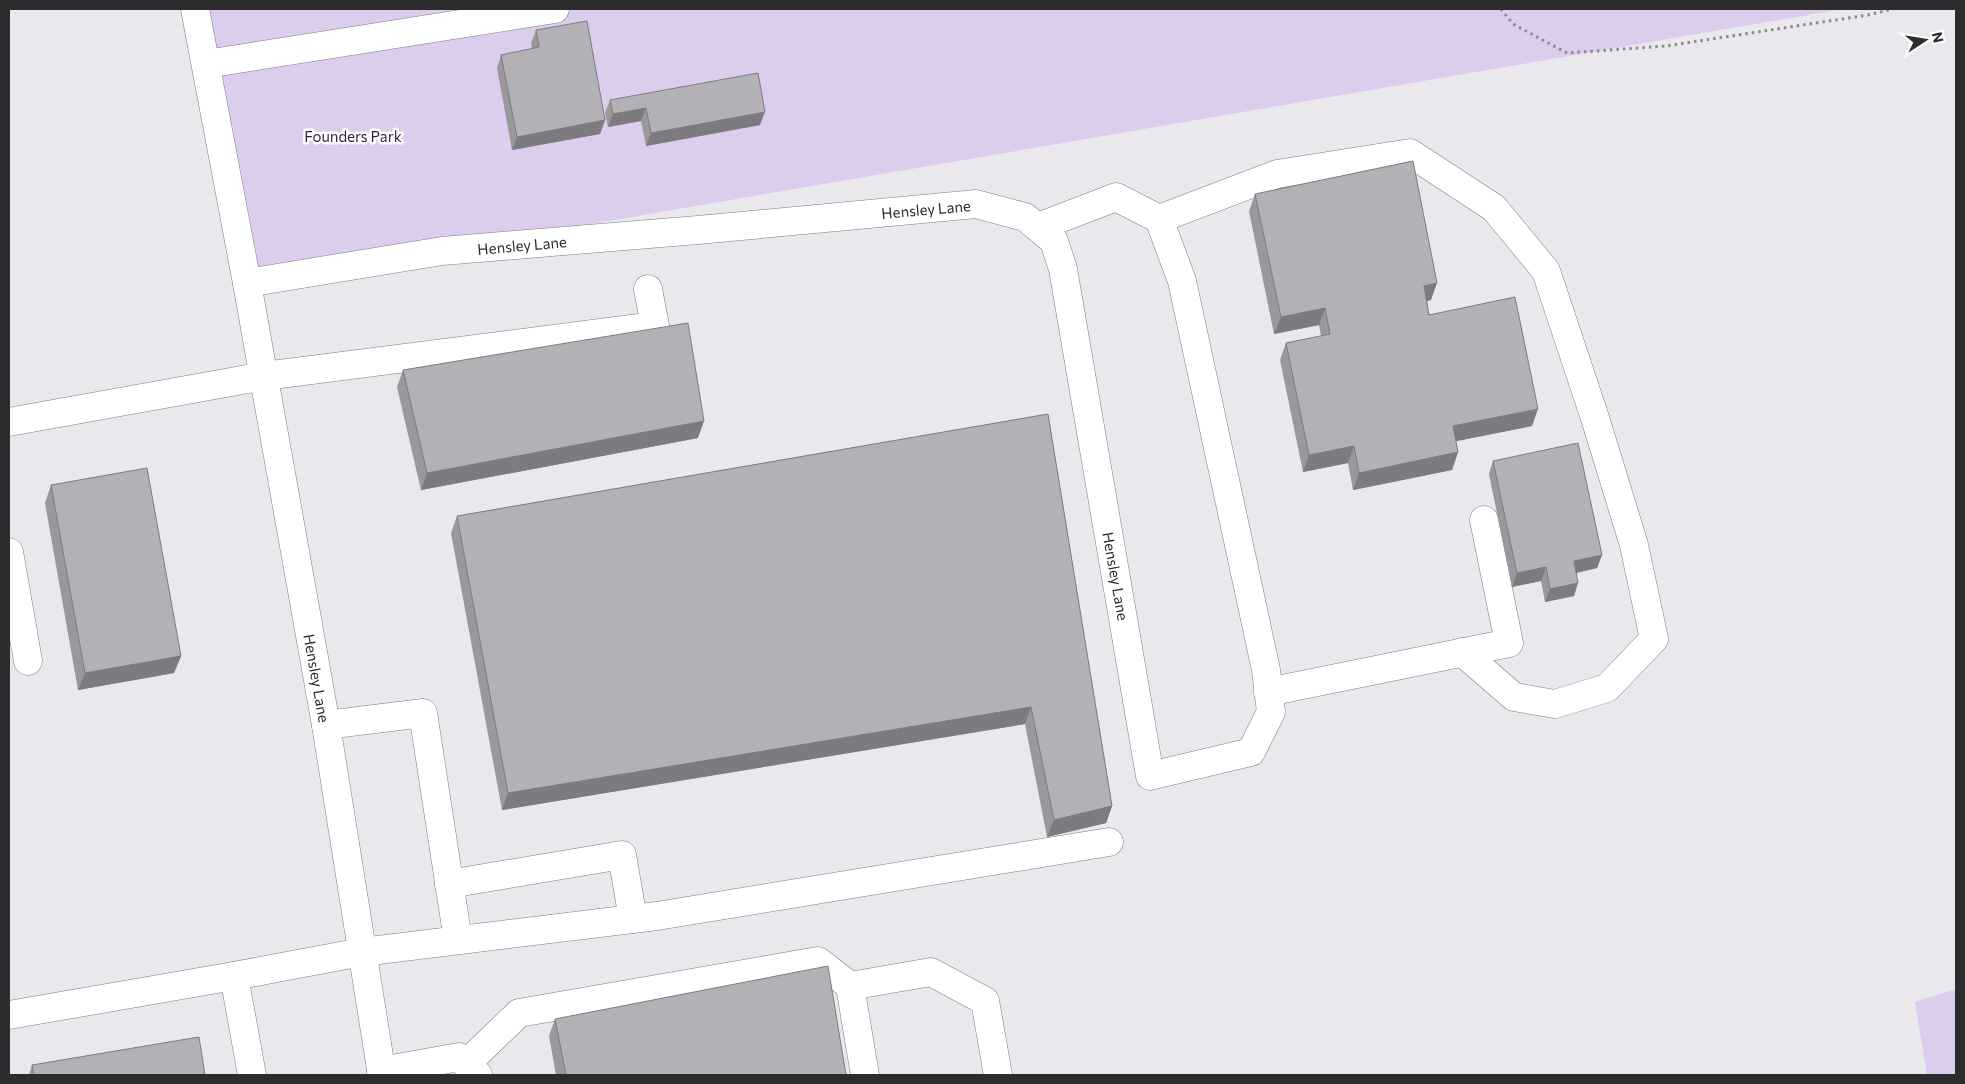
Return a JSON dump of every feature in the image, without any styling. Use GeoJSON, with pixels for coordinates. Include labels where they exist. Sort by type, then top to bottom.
{"type":"FeatureCollection","features":[{"type":"Feature","properties":{"kind":"street","name":"Hensley Lane"},"geometry":{"type":"LineString","coordinates":[[195,9],[247,283],[326,725],[381,1073]]}},
{"type":"Feature","properties":{"kind":"street"},"geometry":{"type":"LineString","coordinates":[[206,64],[555,9]]}},
{"type":"Feature","properties":{"kind":"street"},"geometry":{"type":"LineString","coordinates":[[1159,219],[1277,174],[1410,153],[1494,208],[1546,271],[1595,418],[1634,545],[1654,639],[1607,688],[1555,704],[1514,697],[1462,652]]}},
{"type":"Feature","properties":{"kind":"street"},"geometry":{"type":"LineString","coordinates":[[1038,227],[1116,197],[1159,219],[1182,281],[1266,670],[1268,692],[1509,643],[1484,520]]}},
{"type":"Feature","properties":{"kind":"street","name":"Hensley Lane"},"geometry":{"type":"LineString","coordinates":[[247,283],[442,251],[976,204],[1025,217],[1054,241],[1063,269],[1150,776],[1251,752],[1271,712],[1268,692]]}},
{"type":"Feature","properties":{"kind":"street"},"geometry":{"type":"LineString","coordinates":[[9,422],[264,376],[655,326],[648,289]]}},
{"type":"Feature","properties":{"kind":"street"},"geometry":{"type":"LineString","coordinates":[[9,552],[28,660]]}},
{"type":"Feature","properties":{"kind":"street"},"geometry":{"type":"LineString","coordinates":[[326,725],[423,713],[458,940]]}},
{"type":"Feature","properties":{"kind":"street"},"geometry":{"type":"LineString","coordinates":[[9,1015],[362,952],[633,919],[1109,842]]}},
{"type":"Feature","properties":{"kind":"street"},"geometry":{"type":"LineString","coordinates":[[449,884],[622,855],[633,919]]}},
{"type":"Feature","properties":{"kind":"street"},"geometry":{"type":"LineString","coordinates":[[381,1073],[459,1057],[472,1070],[519,1014],[818,961],[850,986],[865,1075]]}},
{"type":"Feature","properties":{"kind":"street"},"geometry":{"type":"LineString","coordinates":[[850,986],[931,972],[984,1001],[998,1075]]}},
{"type":"Feature","properties":{"kind":"street"},"geometry":{"type":"LineString","coordinates":[[234,976],[252,1075]]}},
{"type":"Feature","properties":{"kind":"path"},"geometry":{"type":"LineString","coordinates":[[1501,9],[1513,24],[1567,53],[1666,46],[1868,15],[1893,9]]}},
{"type":"Feature","properties":{"kind":"green space","name":"Founders Park"},"geometry":{"type":"Polygon","coordinates":[[[195,9],[1843,9],[247,283],[195,9]]]}},
{"type":"Feature","properties":{"kind":"green space"},"geometry":{"type":"Polygon","coordinates":[[[1956,989],[1956,1075],[1927,1075],[1915,1002],[1956,989]]]}},
{"type":"Feature","properties":{"kind":"building"},"geometry":{"type":"Polygon","coordinates":[[[587,21],[605,120],[517,137],[501,55],[539,47],[536,30],[587,21]]]}},
{"type":"Feature","properties":{"kind":"building"},"geometry":{"type":"Polygon","coordinates":[[[758,73],[765,112],[651,133],[646,108],[613,114],[610,100],[758,73]]]}},
{"type":"Feature","properties":{"kind":"building"},"geometry":{"type":"Polygon","coordinates":[[[1413,161],[1437,283],[1424,286],[1429,315],[1515,297],[1538,409],[1453,426],[1458,452],[1359,473],[1354,446],[1309,455],[1286,343],[1330,334],[1325,308],[1281,317],[1255,194],[1413,161]]]}},
{"type":"Feature","properties":{"kind":"building"},"geometry":{"type":"Polygon","coordinates":[[[688,323],[704,421],[427,473],[403,370],[688,323]]]}},
{"type":"Feature","properties":{"kind":"building"},"geometry":{"type":"Polygon","coordinates":[[[1048,414],[1112,806],[1054,820],[1031,707],[508,793],[457,516],[1048,414]]]}},
{"type":"Feature","properties":{"kind":"building"},"geometry":{"type":"Polygon","coordinates":[[[1578,443],[1602,555],[1574,561],[1578,583],[1550,589],[1546,567],[1517,573],[1493,461],[1578,443]]]}},
{"type":"Feature","properties":{"kind":"building"},"geometry":{"type":"Polygon","coordinates":[[[147,468],[181,656],[85,673],[51,485],[147,468]]]}},
{"type":"Feature","properties":{"kind":"building"},"geometry":{"type":"Polygon","coordinates":[[[828,966],[846,1075],[566,1075],[555,1019],[828,966]]]}},
{"type":"Feature","properties":{"kind":"building"},"geometry":{"type":"Polygon","coordinates":[[[199,1037],[205,1075],[34,1075],[32,1065],[199,1037]]]}}]}
